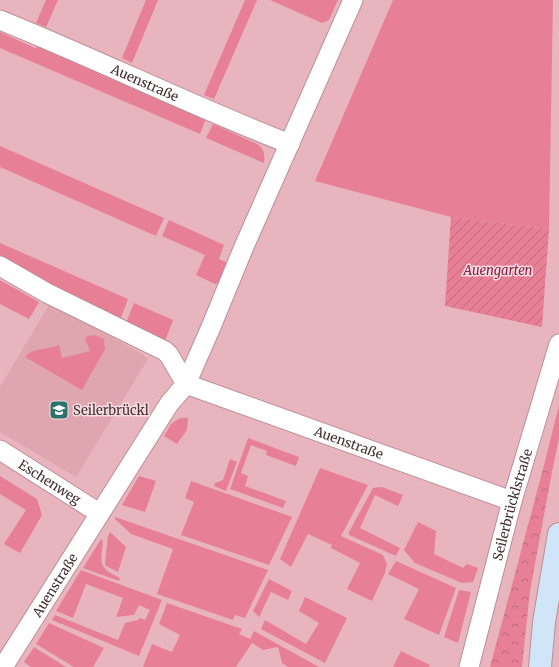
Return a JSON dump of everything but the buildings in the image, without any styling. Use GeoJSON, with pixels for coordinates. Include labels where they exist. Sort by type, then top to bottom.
{"type":"FeatureCollection","features":[{"type":"Feature","properties":{"kind":"main road"},"geometry":{"type":"LineString","coordinates":[[540,667],[544,622],[559,534]]}},
{"type":"Feature","properties":{"kind":"street","name":"Auenstraße"},"geometry":{"type":"LineString","coordinates":[[3,667],[169,404],[186,384],[212,327],[243,249],[353,0]]}},
{"type":"Feature","properties":{"kind":"street","name":"Auenstraße"},"geometry":{"type":"LineString","coordinates":[[0,20],[48,39],[213,112],[290,144]]}},
{"type":"Feature","properties":{"kind":"street"},"geometry":{"type":"LineString","coordinates":[[0,266],[47,293],[165,351],[169,355],[186,384]]}},
{"type":"Feature","properties":{"kind":"street","name":"Seilerbrücklstraße"},"geometry":{"type":"LineString","coordinates":[[469,667],[512,501],[559,344]]}},
{"type":"Feature","properties":{"kind":"street","name":"Auenstraße"},"geometry":{"type":"LineString","coordinates":[[186,384],[512,501]]}},
{"type":"Feature","properties":{"kind":"street","name":"Eschenweg"},"geometry":{"type":"LineString","coordinates":[[0,450],[99,514]]}},
{"type":"Feature","properties":{"kind":"shaded area","name":"Seilerbrückl"},"geometry":{"type":"Polygon","coordinates":[[[50,303],[142,354],[148,359],[76,477],[0,432],[0,387],[50,303]]]}},
{"type":"Feature","properties":{"kind":"green space"},"geometry":{"type":"Polygon","coordinates":[[[46,0],[58,0],[46,27],[36,23],[46,0]]]}},
{"type":"Feature","properties":{"kind":"green space"},"geometry":{"type":"Polygon","coordinates":[[[146,0],[158,0],[132,63],[122,58],[146,0]]]}},
{"type":"Feature","properties":{"kind":"green space"},"geometry":{"type":"Polygon","coordinates":[[[245,0],[257,0],[214,99],[204,95],[245,0]]]}},
{"type":"Feature","properties":{"kind":"green space"},"geometry":{"type":"Polygon","coordinates":[[[270,0],[338,0],[329,20],[322,23],[270,0]]]}},
{"type":"Feature","properties":{"kind":"green space"},"geometry":{"type":"Polygon","coordinates":[[[393,0],[553,0],[549,229],[451,217],[315,181],[393,0]]]}},
{"type":"Feature","properties":{"kind":"green space"},"geometry":{"type":"Polygon","coordinates":[[[0,32],[35,48],[42,45],[207,116],[200,134],[0,48],[0,32]]]}},
{"type":"Feature","properties":{"kind":"green space"},"geometry":{"type":"Polygon","coordinates":[[[213,124],[257,144],[264,152],[264,163],[206,138],[213,124]]]}},
{"type":"Feature","properties":{"kind":"green space"},"geometry":{"type":"Polygon","coordinates":[[[0,146],[164,218],[156,236],[0,167],[0,146]]]}},
{"type":"Feature","properties":{"kind":"green space","name":"Auengarten"},"geometry":{"type":"Polygon","coordinates":[[[451,217],[549,229],[542,327],[445,306],[451,217]]]}},
{"type":"Feature","properties":{"kind":"green space"},"geometry":{"type":"Polygon","coordinates":[[[169,220],[224,245],[219,259],[230,264],[222,282],[215,284],[196,275],[205,255],[162,236],[169,220]]]}},
{"type":"Feature","properties":{"kind":"green space"},"geometry":{"type":"Polygon","coordinates":[[[0,243],[128,299],[121,318],[116,322],[0,258],[0,243]]]}},
{"type":"Feature","properties":{"kind":"green space"},"geometry":{"type":"Polygon","coordinates":[[[0,280],[39,302],[29,319],[0,304],[0,280]]]}},
{"type":"Feature","properties":{"kind":"green space"},"geometry":{"type":"Polygon","coordinates":[[[134,303],[173,320],[165,341],[127,321],[134,303]]]}},
{"type":"Feature","properties":{"kind":"green space"},"geometry":{"type":"Polygon","coordinates":[[[95,335],[104,339],[105,349],[82,390],[25,357],[37,350],[59,345],[62,358],[90,351],[85,338],[95,335]]]}},
{"type":"Feature","properties":{"kind":"green space"},"geometry":{"type":"Polygon","coordinates":[[[559,405],[559,438],[552,472],[543,469],[559,405]]]}},
{"type":"Feature","properties":{"kind":"green space"},"geometry":{"type":"Polygon","coordinates":[[[180,418],[188,418],[187,430],[177,444],[164,436],[171,424],[180,418]]]}},
{"type":"Feature","properties":{"kind":"green space"},"geometry":{"type":"Polygon","coordinates":[[[248,438],[299,457],[296,466],[266,455],[267,451],[251,445],[241,473],[248,476],[245,486],[286,501],[283,508],[230,489],[248,438]]]}},
{"type":"Feature","properties":{"kind":"green space"},"geometry":{"type":"Polygon","coordinates":[[[230,459],[237,462],[226,491],[214,486],[215,483],[223,480],[230,459]]]}},
{"type":"Feature","properties":{"kind":"green space"},"geometry":{"type":"Polygon","coordinates":[[[320,468],[368,485],[341,536],[383,555],[387,564],[385,573],[372,601],[347,589],[360,563],[331,548],[332,545],[308,534],[291,567],[280,559],[320,468]]]}},
{"type":"Feature","properties":{"kind":"green space"},"geometry":{"type":"Polygon","coordinates":[[[543,469],[552,472],[530,591],[522,667],[490,667],[543,469]]]}},
{"type":"Feature","properties":{"kind":"green space"},"geometry":{"type":"Polygon","coordinates":[[[0,476],[37,499],[42,515],[20,553],[4,544],[26,510],[0,494],[0,476]]]}},
{"type":"Feature","properties":{"kind":"green space"},"geometry":{"type":"Polygon","coordinates":[[[139,476],[156,481],[145,512],[122,505],[139,476]]]}},
{"type":"Feature","properties":{"kind":"green space"},"geometry":{"type":"Polygon","coordinates":[[[191,481],[292,517],[269,565],[181,535],[194,502],[185,498],[191,481]]]}},
{"type":"Feature","properties":{"kind":"green space"},"geometry":{"type":"Polygon","coordinates":[[[382,487],[403,495],[398,506],[375,495],[360,528],[400,548],[396,556],[349,535],[349,532],[373,488],[382,487]]]}},
{"type":"Feature","properties":{"kind":"green space"},"geometry":{"type":"Polygon","coordinates":[[[115,517],[268,570],[245,618],[235,615],[233,620],[157,594],[173,549],[131,534],[115,519],[115,517]]]}},
{"type":"Feature","properties":{"kind":"green space"},"geometry":{"type":"Polygon","coordinates":[[[418,522],[436,531],[434,554],[463,568],[467,564],[478,568],[473,582],[462,583],[415,563],[404,550],[418,522]]]}},
{"type":"Feature","properties":{"kind":"green space"},"geometry":{"type":"Polygon","coordinates":[[[110,532],[126,547],[118,572],[106,566],[105,563],[108,536],[110,532]]]}},
{"type":"Feature","properties":{"kind":"green space"},"geometry":{"type":"Polygon","coordinates":[[[101,539],[103,541],[101,559],[102,564],[107,571],[120,578],[119,581],[83,568],[101,539]]]}},
{"type":"Feature","properties":{"kind":"green space"},"geometry":{"type":"Polygon","coordinates":[[[396,561],[456,588],[439,635],[404,619],[419,589],[388,574],[396,561]]]}},
{"type":"Feature","properties":{"kind":"green space"},"geometry":{"type":"Polygon","coordinates":[[[81,570],[162,600],[139,656],[52,620],[55,615],[118,640],[125,623],[138,620],[140,618],[145,620],[150,610],[139,605],[134,615],[116,617],[123,598],[86,584],[73,618],[56,611],[81,570]]]}},
{"type":"Feature","properties":{"kind":"green space"},"geometry":{"type":"Polygon","coordinates":[[[269,579],[292,591],[288,600],[271,592],[259,617],[253,611],[269,579]]]}},
{"type":"Feature","properties":{"kind":"green space"},"geometry":{"type":"Polygon","coordinates":[[[459,590],[471,592],[458,643],[444,637],[459,590]]]}},
{"type":"Feature","properties":{"kind":"green space"},"geometry":{"type":"Polygon","coordinates":[[[305,597],[347,618],[325,663],[261,629],[265,620],[306,644],[319,623],[299,611],[305,597]]]}},
{"type":"Feature","properties":{"kind":"green space"},"geometry":{"type":"Polygon","coordinates":[[[167,603],[242,629],[239,634],[250,639],[254,631],[319,667],[288,667],[282,663],[278,647],[263,650],[252,643],[236,667],[143,667],[152,644],[172,652],[180,635],[159,624],[167,603]]]}},
{"type":"Feature","properties":{"kind":"green space"},"geometry":{"type":"Polygon","coordinates":[[[49,623],[104,648],[93,667],[74,667],[36,644],[49,623]]]}},
{"type":"Feature","properties":{"kind":"green space"},"geometry":{"type":"Polygon","coordinates":[[[34,647],[66,667],[31,667],[24,662],[34,647]]]}},
{"type":"Feature","properties":{"kind":"green space"},"geometry":{"type":"Polygon","coordinates":[[[401,651],[430,665],[429,667],[393,667],[401,651]]]}},
{"type":"Feature","properties":{"kind":"place","name":"Seilerbrückl"},"geometry":{"type":"Point","coordinates":[59,410]}}]}
